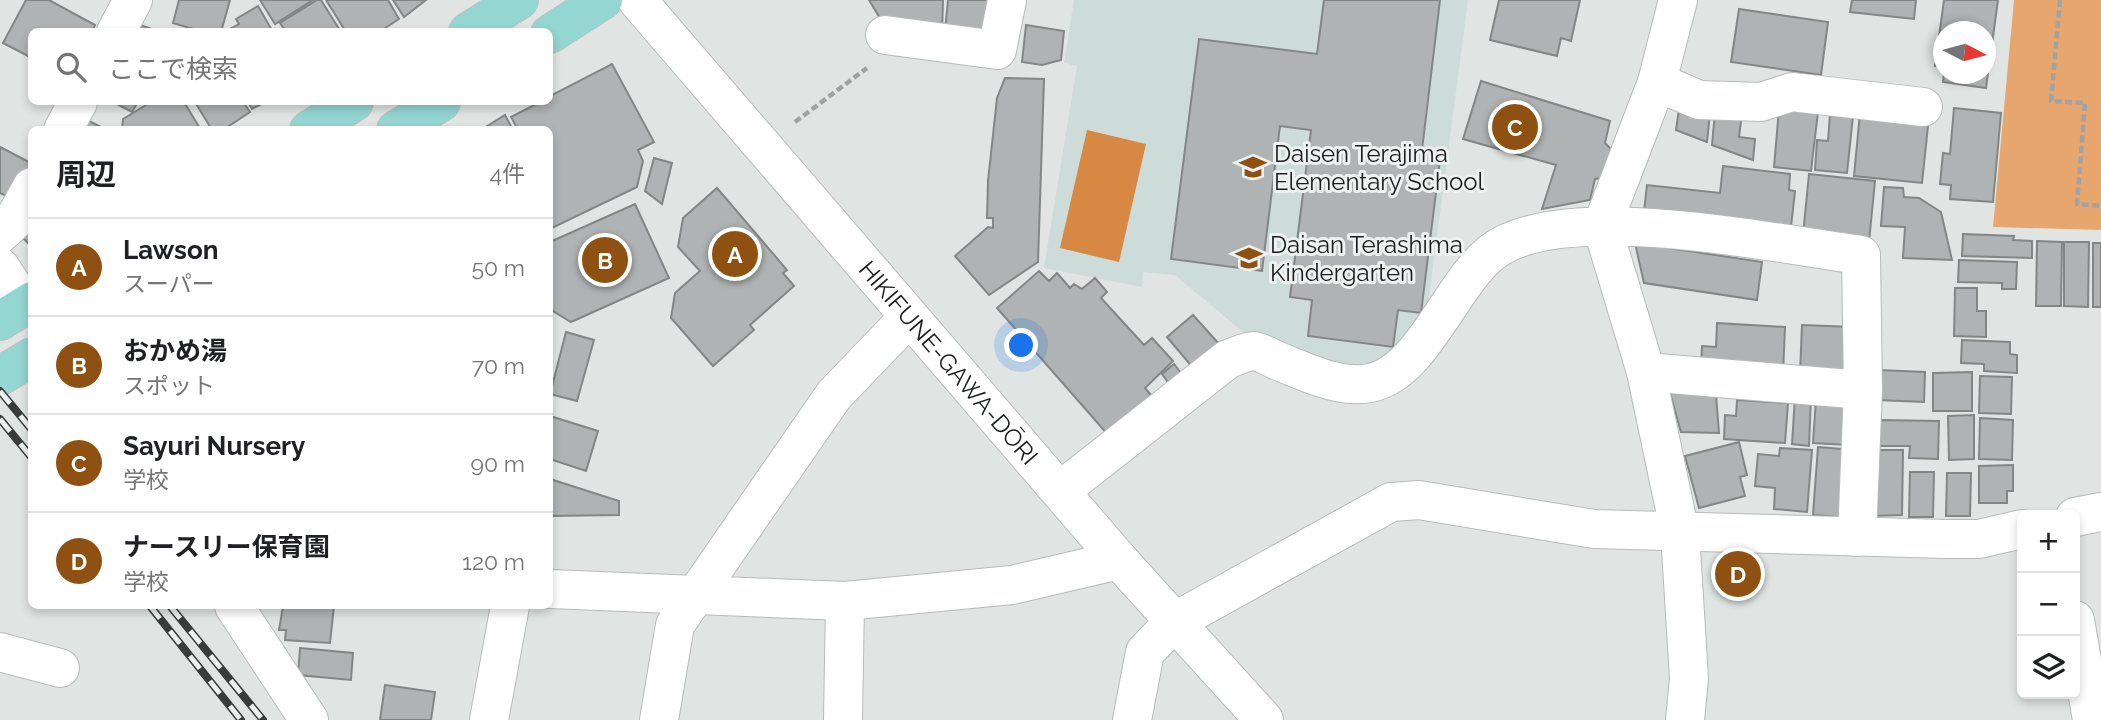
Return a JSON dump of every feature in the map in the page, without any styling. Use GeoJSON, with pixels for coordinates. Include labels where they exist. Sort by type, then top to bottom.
{"type":"FeatureCollection","features":[{"type":"Feature","properties":{"kind":"main road"},"geometry":{"type":"LineString","coordinates":[[474,28],[519,0]]}},
{"type":"Feature","properties":{"kind":"main road"},"geometry":{"type":"LineString","coordinates":[[553,32],[603,0]]}},
{"type":"Feature","properties":{"kind":"main road"},"geometry":{"type":"LineString","coordinates":[[315,126],[349,105]]}},
{"type":"Feature","properties":{"kind":"main road"},"geometry":{"type":"LineString","coordinates":[[402,126],[436,105]]}},
{"type":"Feature","properties":{"kind":"main road"},"geometry":{"type":"LineString","coordinates":[[0,376],[28,359]]}},
{"type":"Feature","properties":{"kind":"street"},"geometry":{"type":"LineString","coordinates":[[118,28],[133,0]]}},
{"type":"Feature","properties":{"kind":"street","name":"HIKIFUNE-GAWA-DŌRI"},"geometry":{"type":"LineString","coordinates":[[637,0],[1119,560],[1264,720]]}},
{"type":"Feature","properties":{"kind":"street"},"geometry":{"type":"LineString","coordinates":[[885,35],[997,50],[1007,0]]}},
{"type":"Feature","properties":{"kind":"street"},"geometry":{"type":"LineString","coordinates":[[1678,0],[1657,82],[1602,226],[1646,372],[1680,533],[1689,678],[1685,720]]}},
{"type":"Feature","properties":{"kind":"street"},"geometry":{"type":"LineString","coordinates":[[1657,82],[1699,100],[1761,102],[1792,92],[1923,107]]}},
{"type":"Feature","properties":{"kind":"street"},"geometry":{"type":"LineString","coordinates":[[65,126],[76,105]]}},
{"type":"Feature","properties":{"kind":"street"},"geometry":{"type":"LineString","coordinates":[[0,234],[12,223],[28,194]]}},
{"type":"Feature","properties":{"kind":"street"},"geometry":{"type":"LineString","coordinates":[[1060,491],[1228,359],[1253,351],[1328,380],[1371,383],[1399,368],[1423,345],[1458,288],[1492,252],[1528,234],[1602,226],[1678,231],[1861,255],[1863,390],[1857,537]]}},
{"type":"Feature","properties":{"kind":"street"},"geometry":{"type":"LineString","coordinates":[[0,267],[19,309]]}},
{"type":"Feature","properties":{"kind":"street"},"geometry":{"type":"LineString","coordinates":[[659,720],[675,625],[834,395],[909,317]]}},
{"type":"Feature","properties":{"kind":"street"},"geometry":{"type":"LineString","coordinates":[[1646,372],[1863,390]]}},
{"type":"Feature","properties":{"kind":"street"},"geometry":{"type":"LineString","coordinates":[[1132,720],[1145,652],[1174,622],[1391,502],[1419,500],[1594,529],[1680,533],[1979,539],[2017,530]]}},
{"type":"Feature","properties":{"kind":"street"},"geometry":{"type":"LineString","coordinates":[[2080,516],[2101,512]]}},
{"type":"Feature","properties":{"kind":"street"},"geometry":{"type":"LineString","coordinates":[[553,589],[694,597],[845,601],[1012,585],[1119,560]]}},
{"type":"Feature","properties":{"kind":"street"},"geometry":{"type":"LineString","coordinates":[[843,720],[845,601]]}},
{"type":"Feature","properties":{"kind":"street"},"geometry":{"type":"LineString","coordinates":[[236,609],[309,720]]}},
{"type":"Feature","properties":{"kind":"street"},"geometry":{"type":"LineString","coordinates":[[489,720],[509,609]]}},
{"type":"Feature","properties":{"kind":"street"},"geometry":{"type":"LineString","coordinates":[[2078,636],[2092,720]]}},
{"type":"Feature","properties":{"kind":"street"},"geometry":{"type":"LineString","coordinates":[[0,652],[60,668]]}},
{"type":"Feature","properties":{"kind":"path"},"geometry":{"type":"LineString","coordinates":[[2060,0],[2051,101],[2085,103],[2077,204],[2101,206]]}},
{"type":"Feature","properties":{"kind":"path"},"geometry":{"type":"LineString","coordinates":[[763,148],[876,62],[885,35]]}},
{"type":"Feature","properties":{"kind":"shaded area","name":"Daisen Terajima Elementary School"},"geometry":{"type":"Polygon","coordinates":[[[1074,0],[1468,0],[1426,320],[1390,360],[1339,370],[1271,337],[1243,332],[1175,275],[1143,272],[1142,287],[1044,268],[1077,66],[1064,63],[1074,0]]]}},
{"type":"Feature","properties":{"kind":"shaded area"},"geometry":{"type":"Polygon","coordinates":[[[2014,0],[2101,0],[2101,230],[1993,227],[2014,0]]]}},
{"type":"Feature","properties":{"kind":"shaded area"},"geometry":{"type":"Polygon","coordinates":[[[1087,130],[1146,144],[1119,262],[1060,248],[1087,130]]]}},
{"type":"Feature","properties":{"kind":"building"},"geometry":{"type":"Polygon","coordinates":[[[26,0],[49,0],[95,25],[94,28],[28,28],[28,56],[3,43],[26,0]]]}},
{"type":"Feature","properties":{"kind":"building"},"geometry":{"type":"Polygon","coordinates":[[[179,0],[230,0],[222,28],[190,28],[173,23],[179,0]]]}},
{"type":"Feature","properties":{"kind":"building"},"geometry":{"type":"Polygon","coordinates":[[[260,0],[313,0],[275,24],[260,0]]]}},
{"type":"Feature","properties":{"kind":"building"},"geometry":{"type":"Polygon","coordinates":[[[321,0],[338,28],[283,28],[280,23],[321,0]]]}},
{"type":"Feature","properties":{"kind":"building"},"geometry":{"type":"Polygon","coordinates":[[[326,0],[388,0],[399,19],[385,28],[344,28],[326,0]]]}},
{"type":"Feature","properties":{"kind":"building"},"geometry":{"type":"Polygon","coordinates":[[[393,0],[426,0],[404,17],[393,0]]]}},
{"type":"Feature","properties":{"kind":"building"},"geometry":{"type":"Polygon","coordinates":[[[869,0],[943,0],[942,34],[884,25],[869,0]]]}},
{"type":"Feature","properties":{"kind":"building"},"geometry":{"type":"Polygon","coordinates":[[[948,0],[992,0],[986,36],[945,31],[948,0]]]}},
{"type":"Feature","properties":{"kind":"building"},"geometry":{"type":"Polygon","coordinates":[[[1324,0],[1440,0],[1422,150],[1441,152],[1421,313],[1398,310],[1393,347],[1308,336],[1312,300],[1290,297],[1311,130],[1280,126],[1262,271],[1171,259],[1199,39],[1317,54],[1324,0]]]}},
{"type":"Feature","properties":{"kind":"building"},"geometry":{"type":"Polygon","coordinates":[[[1499,0],[1580,0],[1571,41],[1561,38],[1557,56],[1490,40],[1499,0]]]}},
{"type":"Feature","properties":{"kind":"building"},"geometry":{"type":"Polygon","coordinates":[[[1852,0],[1916,0],[1914,19],[1850,12],[1852,0]]]}},
{"type":"Feature","properties":{"kind":"building"},"geometry":{"type":"Polygon","coordinates":[[[1944,0],[1998,0],[1995,21],[1941,21],[1944,0]]]}},
{"type":"Feature","properties":{"kind":"building"},"geometry":{"type":"Polygon","coordinates":[[[258,6],[271,28],[232,28],[239,24],[236,19],[258,6]]]}},
{"type":"Feature","properties":{"kind":"building"},"geometry":{"type":"Polygon","coordinates":[[[1739,9],[1828,22],[1821,75],[1731,62],[1739,9]]]}},
{"type":"Feature","properties":{"kind":"building"},"geometry":{"type":"Polygon","coordinates":[[[1026,25],[1064,31],[1061,60],[1042,65],[1022,62],[1026,25]]]}},
{"type":"Feature","properties":{"kind":"building"},"geometry":{"type":"Polygon","coordinates":[[[612,64],[654,142],[638,150],[643,161],[637,187],[553,228],[553,126],[516,126],[511,117],[534,105],[553,105],[553,94],[612,64]]]}},
{"type":"Feature","properties":{"kind":"building"},"geometry":{"type":"Polygon","coordinates":[[[1005,78],[1044,79],[1038,262],[989,295],[955,256],[988,227],[993,228],[993,218],[987,218],[988,181],[997,98],[1005,78]]]}},
{"type":"Feature","properties":{"kind":"building"},"geometry":{"type":"Polygon","coordinates":[[[1481,81],[1610,121],[1605,143],[1611,149],[1601,178],[1595,179],[1590,200],[1542,209],[1556,165],[1463,139],[1481,81]]]}},
{"type":"Feature","properties":{"kind":"building"},"geometry":{"type":"Polygon","coordinates":[[[1957,84],[1987,84],[1986,88],[1957,84]]]}},
{"type":"Feature","properties":{"kind":"building"},"geometry":{"type":"Polygon","coordinates":[[[119,105],[136,105],[132,112],[119,105]]]}},
{"type":"Feature","properties":{"kind":"building"},"geometry":{"type":"Polygon","coordinates":[[[146,105],[186,105],[199,126],[122,126],[123,119],[146,105]]]}},
{"type":"Feature","properties":{"kind":"building"},"geometry":{"type":"Polygon","coordinates":[[[197,105],[245,105],[250,112],[229,126],[210,126],[197,105]]]}},
{"type":"Feature","properties":{"kind":"building"},"geometry":{"type":"Polygon","coordinates":[[[1954,108],[2001,113],[1993,202],[1950,199],[1951,185],[1940,184],[1943,153],[1950,154],[1954,108]]]}},
{"type":"Feature","properties":{"kind":"building"},"geometry":{"type":"Polygon","coordinates":[[[1679,109],[1710,113],[1707,142],[1676,130],[1679,109]]]}},
{"type":"Feature","properties":{"kind":"building"},"geometry":{"type":"Polygon","coordinates":[[[1779,109],[1818,112],[1811,171],[1774,167],[1779,109]]]}},
{"type":"Feature","properties":{"kind":"building"},"geometry":{"type":"Polygon","coordinates":[[[1715,112],[1742,114],[1739,137],[1755,139],[1753,160],[1712,145],[1715,112]]]}},
{"type":"Feature","properties":{"kind":"building"},"geometry":{"type":"Polygon","coordinates":[[[1860,113],[1889,121],[1928,126],[1922,183],[1854,176],[1860,113]]]}},
{"type":"Feature","properties":{"kind":"building"},"geometry":{"type":"Polygon","coordinates":[[[1830,114],[1853,116],[1847,173],[1815,170],[1817,140],[1828,141],[1830,114]]]}},
{"type":"Feature","properties":{"kind":"building"},"geometry":{"type":"Polygon","coordinates":[[[505,115],[511,126],[487,126],[505,115]]]}},
{"type":"Feature","properties":{"kind":"building"},"geometry":{"type":"Polygon","coordinates":[[[85,119],[99,126],[82,126],[85,119]]]}},
{"type":"Feature","properties":{"kind":"building"},"geometry":{"type":"Polygon","coordinates":[[[0,147],[28,161],[28,169],[12,199],[0,193],[0,147]]]}},
{"type":"Feature","properties":{"kind":"building"},"geometry":{"type":"Polygon","coordinates":[[[654,158],[672,163],[662,204],[645,191],[654,158]]]}},
{"type":"Feature","properties":{"kind":"building"},"geometry":{"type":"Polygon","coordinates":[[[1723,166],[1790,174],[1789,190],[1795,191],[1791,227],[1644,211],[1647,185],[1720,193],[1723,166]]]}},
{"type":"Feature","properties":{"kind":"building"},"geometry":{"type":"Polygon","coordinates":[[[1809,174],[1875,181],[1869,242],[1803,235],[1809,174]]]}},
{"type":"Feature","properties":{"kind":"building"},"geometry":{"type":"Polygon","coordinates":[[[1884,187],[1903,188],[1904,197],[1919,198],[1941,212],[1952,260],[1903,258],[1905,227],[1881,226],[1884,187]]]}},
{"type":"Feature","properties":{"kind":"building"},"geometry":{"type":"Polygon","coordinates":[[[717,188],[787,270],[783,273],[794,286],[750,325],[754,330],[713,366],[671,318],[675,293],[700,271],[678,247],[683,218],[717,188]]]}},
{"type":"Feature","properties":{"kind":"building"},"geometry":{"type":"Polygon","coordinates":[[[635,204],[669,278],[571,322],[553,311],[553,241],[635,204]]]}},
{"type":"Feature","properties":{"kind":"building"},"geometry":{"type":"Polygon","coordinates":[[[28,230],[28,243],[23,238],[28,230]]]}},
{"type":"Feature","properties":{"kind":"building"},"geometry":{"type":"Polygon","coordinates":[[[1963,234],[2014,236],[2013,240],[2032,241],[2032,258],[1962,256],[1963,234]]]}},
{"type":"Feature","properties":{"kind":"building"},"geometry":{"type":"Polygon","coordinates":[[[2037,241],[2062,242],[2061,306],[2036,306],[2037,241]]]}},
{"type":"Feature","properties":{"kind":"building"},"geometry":{"type":"Polygon","coordinates":[[[2064,242],[2089,242],[2088,307],[2064,306],[2064,242]]]}},
{"type":"Feature","properties":{"kind":"building"},"geometry":{"type":"Polygon","coordinates":[[[1635,243],[1762,262],[1757,300],[1644,283],[1635,243]]]}},
{"type":"Feature","properties":{"kind":"building"},"geometry":{"type":"Polygon","coordinates":[[[2093,243],[2101,243],[2101,307],[2093,307],[2093,243]]]}},
{"type":"Feature","properties":{"kind":"building"},"geometry":{"type":"Polygon","coordinates":[[[1959,260],[2017,262],[2016,289],[2002,289],[2002,283],[1958,282],[1959,260]]]}},
{"type":"Feature","properties":{"kind":"building"},"geometry":{"type":"Polygon","coordinates":[[[1039,271],[1049,281],[1057,273],[1070,288],[1074,284],[1082,289],[1095,278],[1107,292],[1101,298],[1144,345],[1152,338],[1173,361],[1145,388],[1151,395],[1109,436],[997,308],[1039,271]]]}},
{"type":"Feature","properties":{"kind":"building"},"geometry":{"type":"Polygon","coordinates":[[[1955,288],[1977,288],[1977,311],[1986,311],[1986,337],[1954,336],[1955,288]]]}},
{"type":"Feature","properties":{"kind":"building"},"geometry":{"type":"Polygon","coordinates":[[[1193,315],[1220,345],[1194,369],[1167,337],[1193,315]]]}},
{"type":"Feature","properties":{"kind":"building"},"geometry":{"type":"Polygon","coordinates":[[[1717,323],[1785,327],[1783,373],[1701,368],[1702,346],[1716,347],[1717,323]]]}},
{"type":"Feature","properties":{"kind":"building"},"geometry":{"type":"Polygon","coordinates":[[[1802,325],[1853,327],[1852,375],[1800,374],[1802,325]]]}},
{"type":"Feature","properties":{"kind":"building"},"geometry":{"type":"Polygon","coordinates":[[[566,332],[594,340],[577,401],[553,395],[553,382],[566,332]]]}},
{"type":"Feature","properties":{"kind":"building"},"geometry":{"type":"Polygon","coordinates":[[[1962,340],[2010,342],[2010,354],[2017,355],[2017,373],[1984,371],[1984,364],[1961,363],[1962,340]]]}},
{"type":"Feature","properties":{"kind":"building"},"geometry":{"type":"Polygon","coordinates":[[[1174,364],[1185,378],[1172,388],[1162,374],[1174,364]]]}},
{"type":"Feature","properties":{"kind":"building"},"geometry":{"type":"Polygon","coordinates":[[[1878,370],[1925,372],[1924,402],[1877,400],[1878,370]]]}},
{"type":"Feature","properties":{"kind":"building"},"geometry":{"type":"Polygon","coordinates":[[[1972,372],[1972,411],[1933,411],[1933,373],[1972,372]]]}},
{"type":"Feature","properties":{"kind":"building"},"geometry":{"type":"Polygon","coordinates":[[[1980,376],[2012,377],[2011,414],[1979,413],[1980,376]]]}},
{"type":"Feature","properties":{"kind":"building"},"geometry":{"type":"Polygon","coordinates":[[[1670,393],[1716,395],[1719,433],[1681,432],[1670,393]]]}},
{"type":"Feature","properties":{"kind":"building"},"geometry":{"type":"Polygon","coordinates":[[[1795,396],[1811,397],[1809,446],[1792,444],[1795,396]]]}},
{"type":"Feature","properties":{"kind":"building"},"geometry":{"type":"Polygon","coordinates":[[[1816,399],[1852,402],[1848,445],[1813,443],[1816,399]]]}},
{"type":"Feature","properties":{"kind":"building"},"geometry":{"type":"Polygon","coordinates":[[[1737,400],[1788,403],[1785,443],[1724,439],[1725,415],[1736,416],[1737,400]]]}},
{"type":"Feature","properties":{"kind":"building"},"geometry":{"type":"Polygon","coordinates":[[[1974,415],[1974,459],[1949,460],[1948,416],[1974,415]]]}},
{"type":"Feature","properties":{"kind":"building"},"geometry":{"type":"Polygon","coordinates":[[[553,417],[598,431],[586,471],[553,460],[553,417]]]}},
{"type":"Feature","properties":{"kind":"building"},"geometry":{"type":"Polygon","coordinates":[[[1980,418],[2013,420],[2012,460],[1979,459],[1980,418]]]}},
{"type":"Feature","properties":{"kind":"building"},"geometry":{"type":"Polygon","coordinates":[[[1878,420],[1939,421],[1938,459],[1909,458],[1910,446],[1877,446],[1878,420]]]}},
{"type":"Feature","properties":{"kind":"building"},"geometry":{"type":"Polygon","coordinates":[[[1739,442],[1747,475],[1740,477],[1745,496],[1699,508],[1685,456],[1739,442]]]}},
{"type":"Feature","properties":{"kind":"building"},"geometry":{"type":"Polygon","coordinates":[[[1818,447],[1854,450],[1850,518],[1813,515],[1818,447]]]}},
{"type":"Feature","properties":{"kind":"building"},"geometry":{"type":"Polygon","coordinates":[[[1780,448],[1812,450],[1807,512],[1774,509],[1775,488],[1755,486],[1758,454],[1779,456],[1780,448]]]}},
{"type":"Feature","properties":{"kind":"building"},"geometry":{"type":"Polygon","coordinates":[[[1872,450],[1903,450],[1902,515],[1872,516],[1872,450]]]}},
{"type":"Feature","properties":{"kind":"building"},"geometry":{"type":"Polygon","coordinates":[[[2013,465],[2013,491],[2007,491],[2007,503],[1979,503],[1979,466],[2013,465]]]}},
{"type":"Feature","properties":{"kind":"building"},"geometry":{"type":"Polygon","coordinates":[[[1910,472],[1934,472],[1933,517],[1909,517],[1910,472]]]}},
{"type":"Feature","properties":{"kind":"building"},"geometry":{"type":"Polygon","coordinates":[[[1947,473],[1971,473],[1970,516],[1946,516],[1947,473]]]}},
{"type":"Feature","properties":{"kind":"building"},"geometry":{"type":"Polygon","coordinates":[[[553,480],[619,501],[619,515],[553,516],[553,480]]]}},
{"type":"Feature","properties":{"kind":"building"},"geometry":{"type":"Polygon","coordinates":[[[282,609],[334,609],[330,643],[285,640],[286,630],[279,630],[282,609]]]}},
{"type":"Feature","properties":{"kind":"building"},"geometry":{"type":"Polygon","coordinates":[[[300,648],[353,653],[351,680],[298,675],[300,648]]]}},
{"type":"Feature","properties":{"kind":"building"},"geometry":{"type":"Polygon","coordinates":[[[385,685],[435,692],[431,720],[380,720],[385,685]]]}},
{"type":"Feature","properties":{"kind":"railway"},"geometry":{"type":"LineString","coordinates":[[0,391],[28,425]]}},
{"type":"Feature","properties":{"kind":"railway"},"geometry":{"type":"LineString","coordinates":[[0,419],[28,453]]}},
{"type":"Feature","properties":{"kind":"railway"},"geometry":{"type":"LineString","coordinates":[[152,609],[241,720]]}},
{"type":"Feature","properties":{"kind":"railway"},"geometry":{"type":"LineString","coordinates":[[172,609],[263,720]]}},
{"type":"Feature","properties":{"kind":"place","name":"Sayuri Nursery"},"geometry":{"type":"Point","coordinates":[1515,127]}},
{"type":"Feature","properties":{"kind":"place","name":"Daisen Terajima Elementary School"},"geometry":{"type":"Point","coordinates":[1253,167]}},
{"type":"Feature","properties":{"kind":"place","name":"Lawson"},"geometry":{"type":"Point","coordinates":[735,254]}},
{"type":"Feature","properties":{"kind":"place","name":"Daisan Terashima Kindergarten"},"geometry":{"type":"Point","coordinates":[1249,258]}},
{"type":"Feature","properties":{"kind":"place","name":"おかめ湯"},"geometry":{"type":"Point","coordinates":[605,260]}},
{"type":"Feature","properties":{"kind":"place","name":"ナースリー保育園"},"geometry":{"type":"Point","coordinates":[1738,574]}}]}
